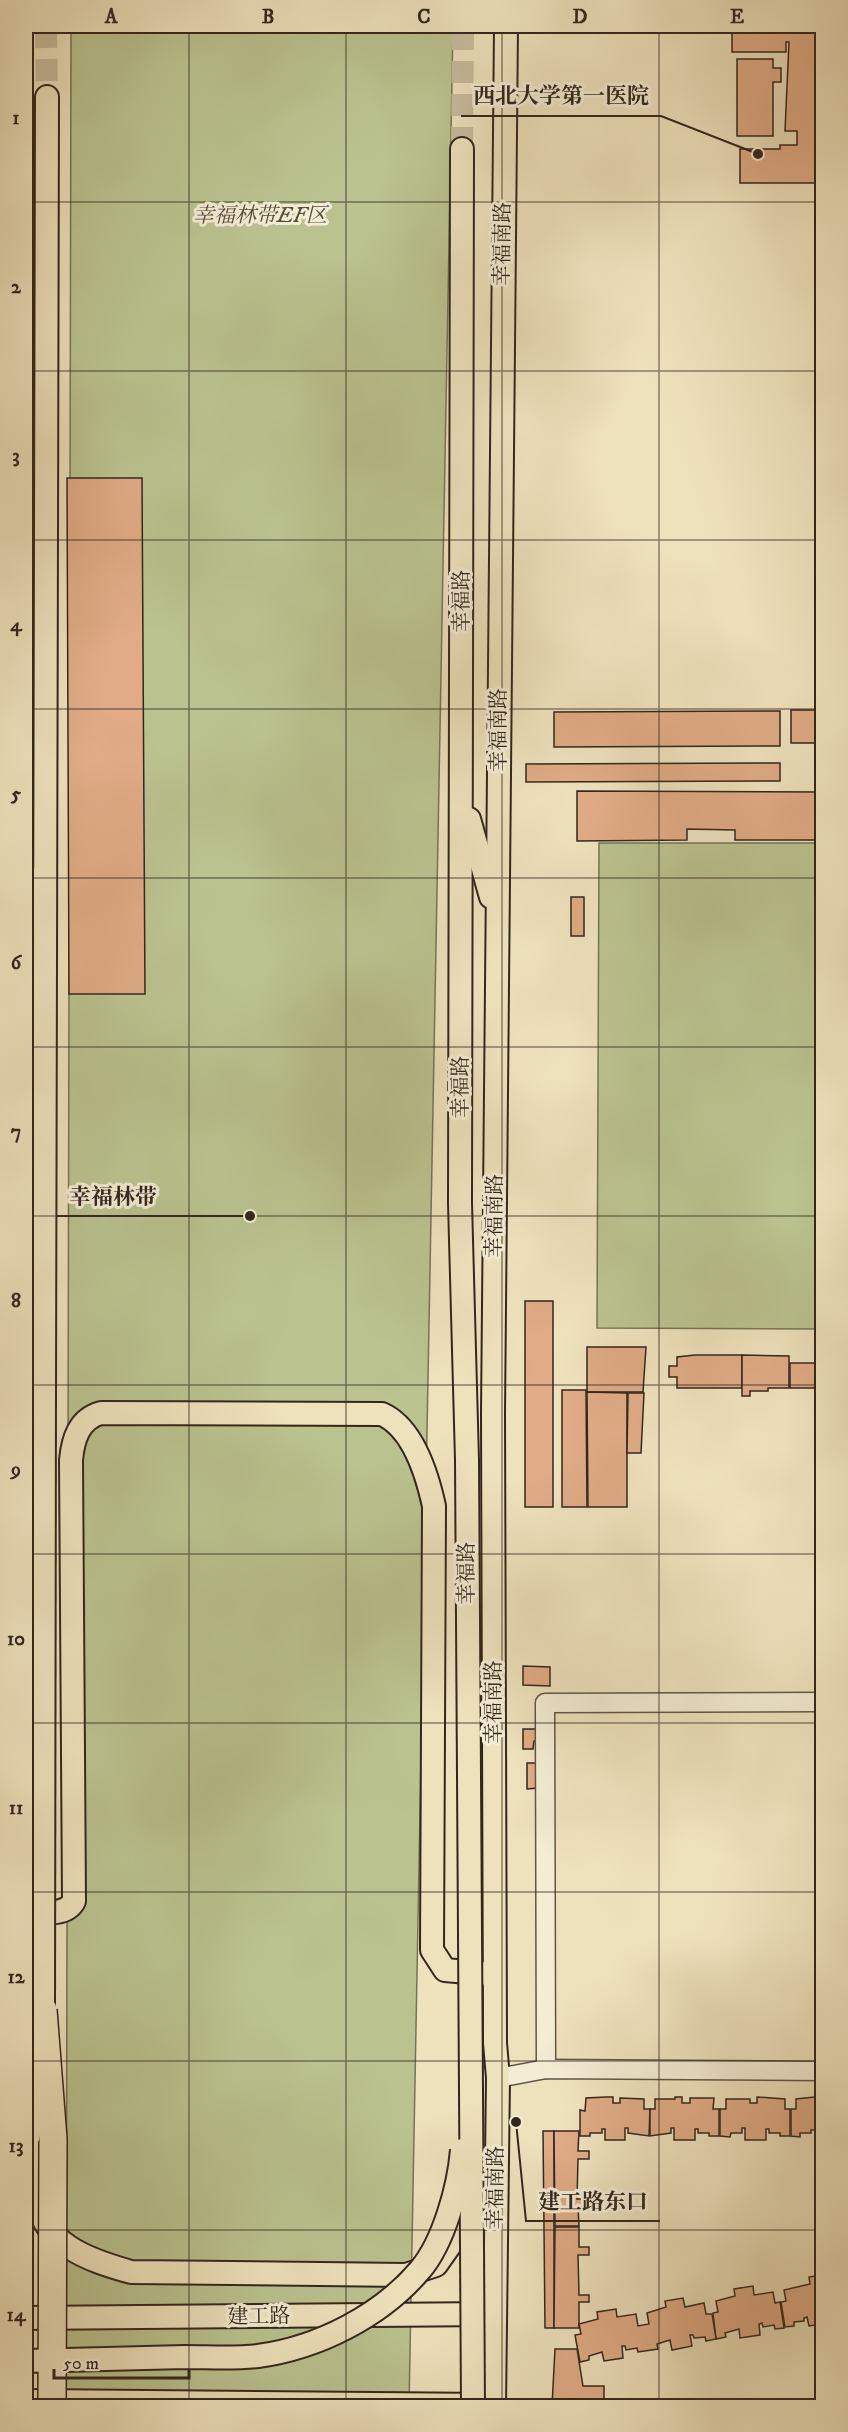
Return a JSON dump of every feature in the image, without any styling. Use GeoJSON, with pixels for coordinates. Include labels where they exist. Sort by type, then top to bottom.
{"type":"FeatureCollection","features":[{"type":"Feature","properties":{"kind":"highway"},"geometry":{"type":"LineString","coordinates":[[26,2136],[43,2010]]}},
{"type":"Feature","properties":{"kind":"highway"},"geometry":{"type":"LineString","coordinates":[[43,2010],[53,2139],[52,2406]]}},
{"type":"Feature","properties":{"kind":"main road","name":"幸福南路"},"geometry":{"type":"LineString","coordinates":[[487,2406],[493,2314],[498,2078],[495,1974],[493,1401],[506,26]]}},
{"type":"Feature","properties":{"kind":"main road"},"geometry":{"type":"LineString","coordinates":[[43,2010],[47,97]]}},
{"type":"Feature","properties":{"kind":"main road","name":"幸福路"},"geometry":{"type":"LineString","coordinates":[[462,148],[460,1203],[467,1460],[470,2026]]}},
{"type":"Feature","properties":{"kind":"main road"},"geometry":{"type":"LineString","coordinates":[[461,794],[498,922]]}},
{"type":"Feature","properties":{"kind":"main road"},"geometry":{"type":"LineString","coordinates":[[26,875],[44,990]]}},
{"type":"Feature","properties":{"kind":"main road"},"geometry":{"type":"LineString","coordinates":[[26,1911],[64,1911],[71,1907],[74,1901],[70,1460],[73,1441],[81,1426],[90,1416],[101,1413],[382,1414],[394,1420],[404,1429],[430,1486],[434,1506],[432,1950],[446,1970],[495,1974]]}},
{"type":"Feature","properties":{"kind":"main road"},"geometry":{"type":"LineString","coordinates":[[26,2361],[258,2356],[297,2347],[338,2332],[374,2311],[421,2269],[436,2244],[450,2206],[461,2164],[470,2026]]}},
{"type":"Feature","properties":{"kind":"main road"},"geometry":{"type":"LineString","coordinates":[[26,2404],[487,2406],[470,2026]]}},
{"type":"Feature","properties":{"kind":"main road"},"geometry":{"type":"LineString","coordinates":[[26,2129],[35,2151],[38,2209],[48,2231],[94,2262],[131,2272],[406,2275],[436,2265],[455,2238],[469,2186],[497,2136]]}},
{"type":"Feature","properties":{"kind":"main road","name":"建工路"},"geometry":{"type":"LineString","coordinates":[[26,2318],[493,2314]]}},
{"type":"Feature","properties":{"kind":"street"},"geometry":{"type":"LineString","coordinates":[[546,2069],[545,1703],[822,1702]]}},
{"type":"Feature","properties":{"kind":"street"},"geometry":{"type":"LineString","coordinates":[[498,2078],[546,2069],[822,2071]]}},
{"type":"Feature","properties":{"kind":"green space","name":"幸福林带EF区"},"geometry":{"type":"Polygon","coordinates":[[[71,26],[453,26],[409,2406],[66,2406],[71,26]]]}},
{"type":"Feature","properties":{"kind":"green space"},"geometry":{"type":"Polygon","coordinates":[[[599,843],[822,843],[822,1329],[597,1328],[599,843]]]}},
{"type":"Feature","properties":{"kind":"building"},"geometry":{"type":"Polygon","coordinates":[[[732,26],[806,26],[806,28],[819,28],[819,33],[822,33],[822,183],[740,183],[740,149],[780,149],[780,145],[797,145],[797,131],[785,131],[789,42],[786,42],[786,52],[732,52],[732,26]]]}},
{"type":"Feature","properties":{"kind":"building"},"geometry":{"type":"Polygon","coordinates":[[[737,59],[773,59],[773,68],[781,68],[781,82],[773,82],[773,136],[737,136],[737,59]]]}},
{"type":"Feature","properties":{"kind":"building"},"geometry":{"type":"Polygon","coordinates":[[[67,478],[142,478],[145,994],[69,994],[67,478]]]}},
{"type":"Feature","properties":{"kind":"building"},"geometry":{"type":"Polygon","coordinates":[[[791,710],[822,710],[822,743],[791,743],[791,710]]]}},
{"type":"Feature","properties":{"kind":"building"},"geometry":{"type":"Polygon","coordinates":[[[780,711],[780,746],[554,747],[554,712],[780,711]]]}},
{"type":"Feature","properties":{"kind":"building"},"geometry":{"type":"Polygon","coordinates":[[[780,763],[780,781],[526,782],[526,764],[780,763]]]}},
{"type":"Feature","properties":{"kind":"building"},"geometry":{"type":"Polygon","coordinates":[[[577,791],[822,792],[822,840],[735,840],[735,830],[687,829],[687,840],[577,841],[577,791]]]}},
{"type":"Feature","properties":{"kind":"building"},"geometry":{"type":"Polygon","coordinates":[[[571,897],[584,897],[584,936],[571,936],[571,897]]]}},
{"type":"Feature","properties":{"kind":"building"},"geometry":{"type":"Polygon","coordinates":[[[525,1301],[553,1301],[553,1507],[525,1507],[525,1301]]]}},
{"type":"Feature","properties":{"kind":"building"},"geometry":{"type":"Polygon","coordinates":[[[587,1347],[646,1347],[643,1392],[587,1392],[587,1347]]]}},
{"type":"Feature","properties":{"kind":"building"},"geometry":{"type":"Polygon","coordinates":[[[742,1355],[742,1388],[677,1388],[677,1377],[669,1377],[669,1366],[677,1366],[677,1357],[742,1355]]]}},
{"type":"Feature","properties":{"kind":"building"},"geometry":{"type":"Polygon","coordinates":[[[742,1355],[789,1356],[789,1388],[750,1391],[750,1396],[742,1396],[742,1355]]]}},
{"type":"Feature","properties":{"kind":"building"},"geometry":{"type":"Polygon","coordinates":[[[790,1363],[815,1363],[815,1388],[790,1388],[790,1363]]]}},
{"type":"Feature","properties":{"kind":"building"},"geometry":{"type":"Polygon","coordinates":[[[562,1390],[586,1390],[587,1507],[562,1507],[562,1390]]]}},
{"type":"Feature","properties":{"kind":"building"},"geometry":{"type":"Polygon","coordinates":[[[587,1392],[627,1393],[627,1507],[588,1507],[587,1392]]]}},
{"type":"Feature","properties":{"kind":"building"},"geometry":{"type":"Polygon","coordinates":[[[628,1393],[644,1393],[641,1453],[627,1453],[628,1393]]]}},
{"type":"Feature","properties":{"kind":"building"},"geometry":{"type":"Polygon","coordinates":[[[523,1666],[550,1667],[550,1686],[523,1685],[523,1666]]]}},
{"type":"Feature","properties":{"kind":"building"},"geometry":{"type":"Polygon","coordinates":[[[523,1729],[550,1729],[550,1741],[534,1741],[533,1749],[523,1749],[523,1729]]]}},
{"type":"Feature","properties":{"kind":"building"},"geometry":{"type":"Polygon","coordinates":[[[527,1763],[538,1763],[538,1788],[527,1789],[527,1763]]]}},
{"type":"Feature","properties":{"kind":"building"},"geometry":{"type":"Polygon","coordinates":[[[613,2097],[613,2103],[620,2103],[620,2098],[644,2099],[644,2109],[650,2109],[649,2136],[628,2133],[628,2128],[625,2128],[625,2140],[605,2140],[605,2129],[602,2129],[602,2133],[580,2136],[580,2110],[585,2111],[586,2098],[613,2097]]]}},
{"type":"Feature","properties":{"kind":"building"},"geometry":{"type":"Polygon","coordinates":[[[675,2097],[682,2097],[682,2103],[690,2103],[690,2098],[714,2098],[713,2109],[719,2109],[719,2136],[698,2133],[698,2129],[695,2129],[695,2140],[674,2140],[674,2128],[671,2128],[671,2133],[650,2136],[650,2109],[655,2109],[655,2099],[675,2099],[675,2097]]]}},
{"type":"Feature","properties":{"kind":"building"},"geometry":{"type":"Polygon","coordinates":[[[757,2097],[785,2099],[785,2109],[790,2109],[790,2136],[769,2133],[769,2129],[766,2129],[766,2140],[745,2140],[745,2128],[742,2128],[742,2133],[731,2133],[730,2137],[720,2136],[720,2109],[726,2109],[726,2099],[750,2099],[750,2103],[757,2103],[757,2097]]]}},
{"type":"Feature","properties":{"kind":"building"},"geometry":{"type":"Polygon","coordinates":[[[822,2097],[822,2140],[815,2140],[815,2130],[811,2130],[811,2133],[800,2133],[800,2137],[791,2136],[791,2109],[796,2109],[796,2099],[822,2097]]]}},
{"type":"Feature","properties":{"kind":"building"},"geometry":{"type":"Polygon","coordinates":[[[543,2131],[554,2131],[554,2328],[545,2328],[543,2131]]]}},
{"type":"Feature","properties":{"kind":"building"},"geometry":{"type":"Polygon","coordinates":[[[554,2131],[579,2131],[578,2151],[589,2151],[589,2159],[578,2159],[577,2199],[589,2199],[589,2206],[578,2206],[579,2226],[555,2226],[554,2131]]]}},
{"type":"Feature","properties":{"kind":"building"},"geometry":{"type":"Polygon","coordinates":[[[555,2227],[579,2227],[579,2247],[589,2247],[589,2255],[578,2255],[579,2295],[589,2295],[589,2302],[579,2302],[579,2328],[554,2328],[555,2227]]]}},
{"type":"Feature","properties":{"kind":"building"},"geometry":{"type":"Polygon","coordinates":[[[821,2275],[822,2324],[809,2326],[807,2317],[804,2321],[794,2322],[794,2326],[785,2327],[781,2302],[786,2301],[784,2290],[810,2284],[809,2277],[821,2275]]]}},
{"type":"Feature","properties":{"kind":"building"},"geometry":{"type":"Polygon","coordinates":[[[753,2286],[754,2295],[773,2292],[775,2303],[780,2302],[784,2328],[775,2329],[774,2325],[763,2327],[762,2323],[759,2324],[760,2335],[740,2338],[739,2329],[725,2333],[726,2337],[716,2339],[713,2313],[718,2312],[716,2301],[735,2296],[734,2289],[753,2286]]]}},
{"type":"Feature","properties":{"kind":"building"},"geometry":{"type":"Polygon","coordinates":[[[683,2298],[685,2307],[704,2303],[706,2314],[712,2314],[716,2339],[706,2341],[705,2337],[694,2338],[690,2335],[692,2346],[672,2350],[670,2340],[657,2344],[658,2349],[638,2352],[637,2348],[626,2350],[625,2346],[622,2346],[623,2358],[604,2361],[602,2352],[589,2356],[589,2360],[580,2362],[575,2335],[581,2334],[579,2324],[598,2319],[597,2312],[616,2309],[617,2317],[636,2314],[638,2326],[649,2324],[647,2313],[666,2307],[665,2301],[683,2298]]]}},
{"type":"Feature","properties":{"kind":"building"},"geometry":{"type":"Polygon","coordinates":[[[555,2349],[577,2349],[583,2386],[604,2386],[604,2406],[552,2406],[555,2349]]]}},
{"type":"Feature","properties":{"kind":"tunnel"},"geometry":{"type":"LineString","coordinates":[[46,26],[47,97]]}},
{"type":"Feature","properties":{"kind":"tunnel"},"geometry":{"type":"LineString","coordinates":[[462,149],[463,26]]}},
{"type":"Feature","properties":{"kind":"place","name":"西北大学第一医院"},"geometry":{"type":"Point","coordinates":[758,154]}},
{"type":"Feature","properties":{"kind":"place","name":"幸福林带"},"geometry":{"type":"Point","coordinates":[250,1216]}},
{"type":"Feature","properties":{"kind":"place","name":"建工路东口"},"geometry":{"type":"Point","coordinates":[516,2122]}}]}
